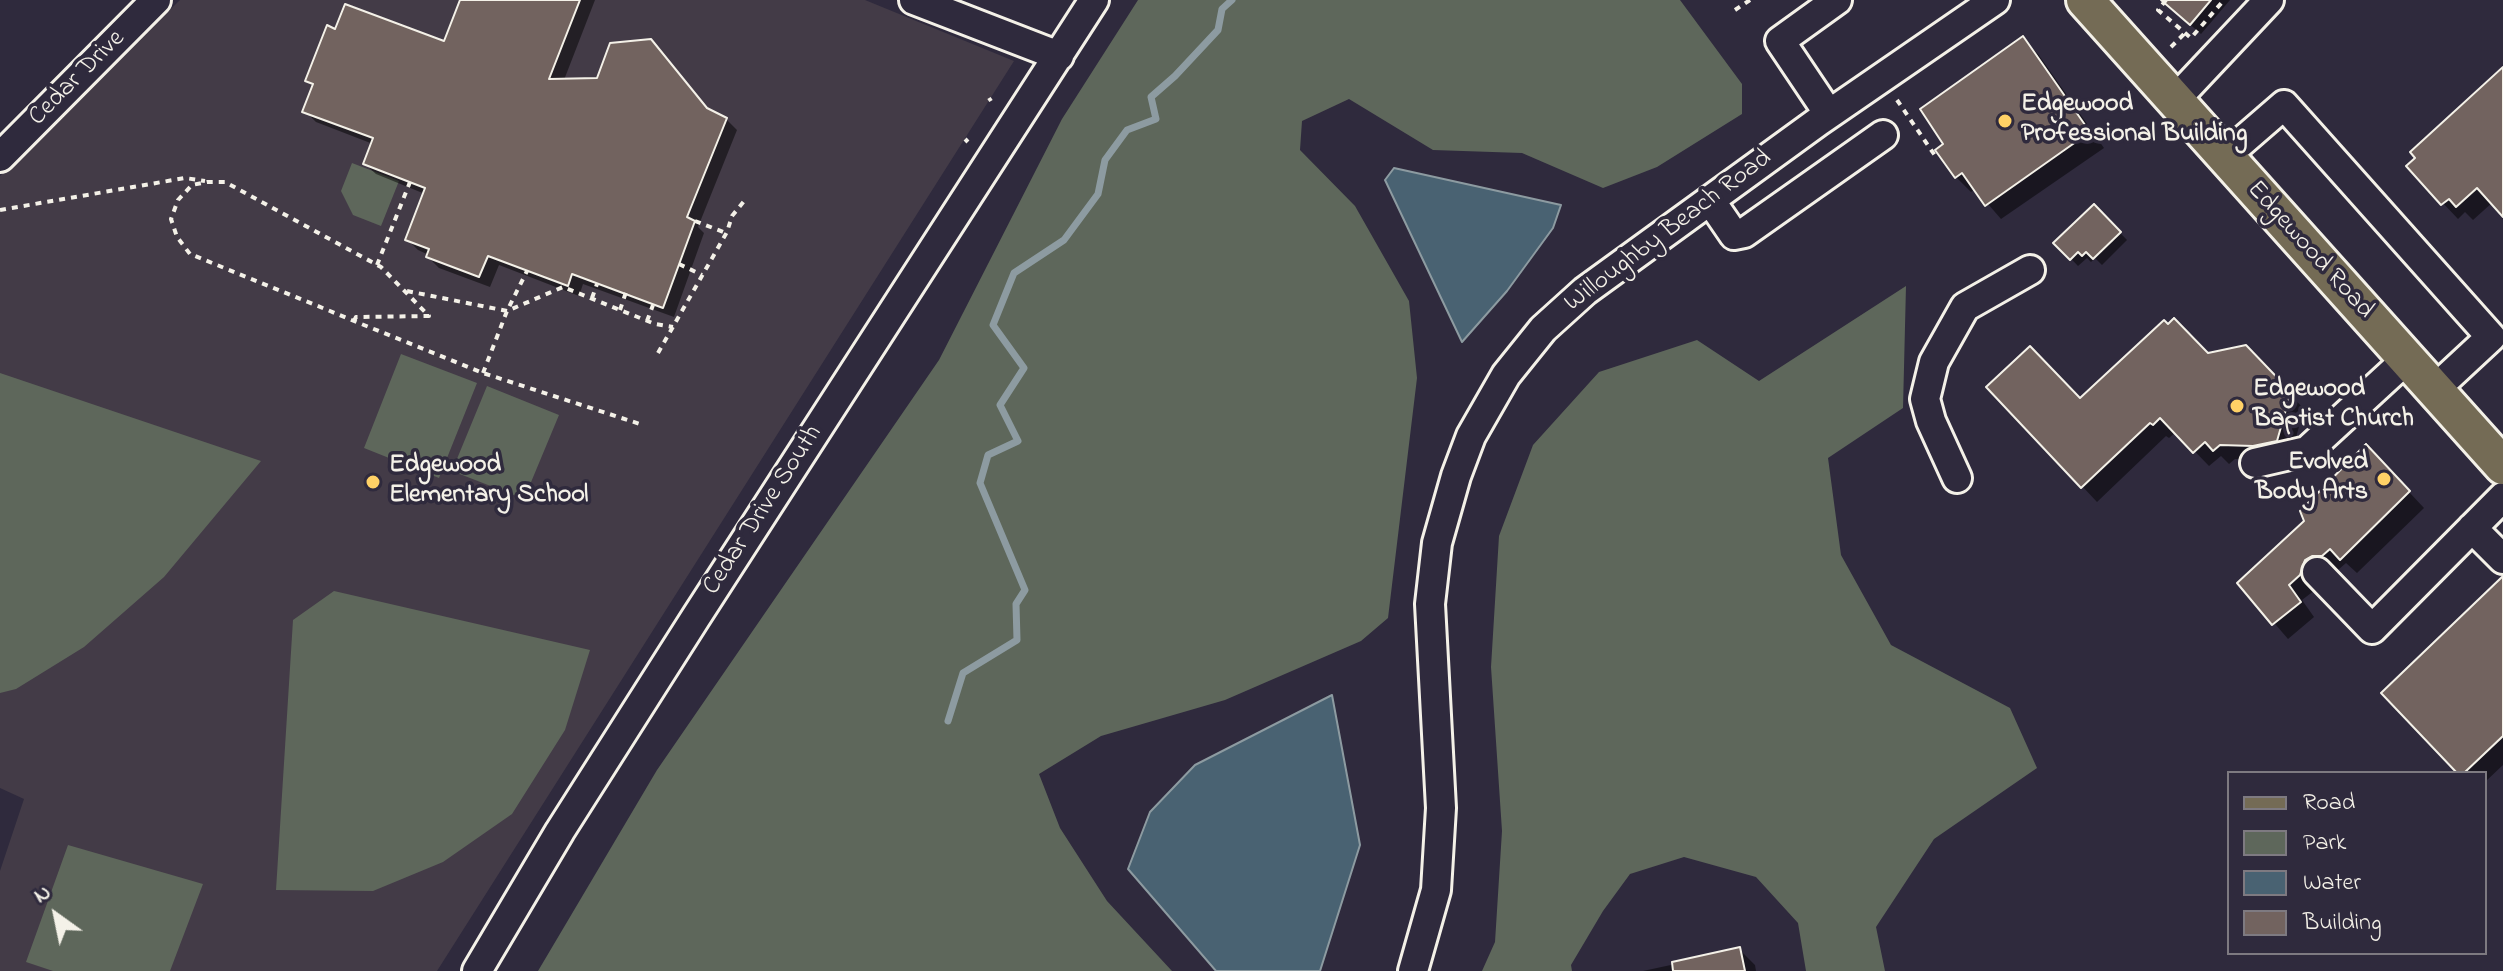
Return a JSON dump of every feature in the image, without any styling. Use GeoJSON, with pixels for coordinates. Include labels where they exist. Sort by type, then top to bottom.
{"type":"FeatureCollection","features":[{"type":"Feature","properties":{"kind":"main road","name":"Edgewood Road"},"geometry":{"type":"LineString","coordinates":[[2085,0],[2503,466]]}},
{"type":"Feature","properties":{"kind":"main road"},"geometry":{"type":"LineString","coordinates":[[2119,0],[2136,59]]}},
{"type":"Feature","properties":{"kind":"street","name":"Cedar Drive"},"geometry":{"type":"LineString","coordinates":[[0,157],[156,0]]}},
{"type":"Feature","properties":{"kind":"street"},"geometry":{"type":"LineString","coordinates":[[914,0],[1059,56],[1094,0]]}},
{"type":"Feature","properties":{"kind":"street"},"geometry":{"type":"LineString","coordinates":[[1829,114],[1780,41],[1837,0]]}},
{"type":"Feature","properties":{"kind":"street","name":"Willoughby Beach Road"},"geometry":{"type":"LineString","coordinates":[[1413,971],[1436,890],[1441,808],[1430,604],[1437,543],[1471,436],[1506,375],[1555,317],[1585,291],[1829,114],[1995,0]]}},
{"type":"Feature","properties":{"kind":"street"},"geometry":{"type":"LineString","coordinates":[[2174,101],[2269,0]]}},
{"type":"Feature","properties":{"kind":"street","name":"Cedar Drive South"},"geometry":{"type":"LineString","coordinates":[[477,971],[560,831],[687,630],[1059,56]]}},
{"type":"Feature","properties":{"kind":"street"},"geometry":{"type":"LineString","coordinates":[[2224,157],[2284,105],[2491,337],[2434,390]]}},
{"type":"Feature","properties":{"kind":"street"},"geometry":{"type":"LineString","coordinates":[[1710,200],[1734,235],[1744,233],[1883,135]]}},
{"type":"Feature","properties":{"kind":"street"},"geometry":{"type":"LineString","coordinates":[[1957,478],[1931,421],[1925,399],[1934,362],[1965,307],[2030,270]]}},
{"type":"Feature","properties":{"kind":"street"},"geometry":{"type":"LineString","coordinates":[[2255,463],[2307,451],[2407,359]]}},
{"type":"Feature","properties":{"kind":"street"},"geometry":{"type":"LineString","coordinates":[[2317,572],[2372,629],[2503,497]]}},
{"type":"Feature","properties":{"kind":"street"},"geometry":{"type":"LineString","coordinates":[[2472,528],[2503,559]]}},
{"type":"Feature","properties":{"kind":"path"},"geometry":{"type":"LineString","coordinates":[[1735,10],[1750,0]]}},
{"type":"Feature","properties":{"kind":"path"},"geometry":{"type":"LineString","coordinates":[[2166,0],[2158,10],[2191,38],[2224,0]]}},
{"type":"Feature","properties":{"kind":"path"},"geometry":{"type":"LineString","coordinates":[[2171,47],[2185,33]]}},
{"type":"Feature","properties":{"kind":"path"},"geometry":{"type":"LineString","coordinates":[[1898,102],[1936,157]]}},
{"type":"Feature","properties":{"kind":"path"},"geometry":{"type":"LineString","coordinates":[[0,210],[185,178],[225,182],[377,265],[429,316],[356,317],[354,321]]}},
{"type":"Feature","properties":{"kind":"path"},"geometry":{"type":"LineString","coordinates":[[207,182],[192,185],[178,200],[171,219],[177,237],[190,254],[483,373],[640,424]]}},
{"type":"Feature","properties":{"kind":"path"},"geometry":{"type":"LineString","coordinates":[[377,265],[410,182]]}},
{"type":"Feature","properties":{"kind":"path"},"geometry":{"type":"LineString","coordinates":[[658,353],[726,233],[732,216],[745,200]]}},
{"type":"Feature","properties":{"kind":"path"},"geometry":{"type":"LineString","coordinates":[[695,221],[726,233]]}},
{"type":"Feature","properties":{"kind":"path"},"geometry":{"type":"LineString","coordinates":[[679,264],[702,275]]}},
{"type":"Feature","properties":{"kind":"path"},"geometry":{"type":"LineString","coordinates":[[483,373],[507,311],[527,271]]}},
{"type":"Feature","properties":{"kind":"path"},"geometry":{"type":"LineString","coordinates":[[592,298],[597,284]]}},
{"type":"Feature","properties":{"kind":"path"},"geometry":{"type":"LineString","coordinates":[[404,291],[507,311],[563,287],[647,321],[673,327]]}},
{"type":"Feature","properties":{"kind":"path"},"geometry":{"type":"LineString","coordinates":[[620,310],[626,292]]}},
{"type":"Feature","properties":{"kind":"path"},"geometry":{"type":"LineString","coordinates":[[647,321],[653,305]]}},
{"type":"Feature","properties":{"kind":"shaded area","name":"Edgewood Elementary School"},"geometry":{"type":"Polygon","coordinates":[[[180,0],[865,0],[1014,61],[437,971],[0,971],[0,871],[24,799],[0,788],[0,176],[180,0]]]}},
{"type":"Feature","properties":{"kind":"green space"},"geometry":{"type":"Polygon","coordinates":[[[1138,0],[1680,0],[1742,84],[1742,114],[1657,167],[1603,188],[1522,153],[1433,150],[1349,99],[1302,121],[1300,150],[1355,206],[1409,301],[1417,378],[1388,618],[1361,641],[1225,700],[1101,736],[1039,774],[1060,828],[1107,901],[1172,971],[538,971],[657,770],[939,360],[1062,119],[1138,0]]]}},
{"type":"Feature","properties":{"kind":"green space"},"geometry":{"type":"Polygon","coordinates":[[[352,163],[399,181],[381,226],[353,215],[341,191],[352,163]]]}},
{"type":"Feature","properties":{"kind":"green space"},"geometry":{"type":"Polygon","coordinates":[[[1906,286],[1903,408],[1828,458],[1841,555],[1891,645],[2010,708],[2037,768],[1934,839],[1876,927],[1885,971],[1806,971],[1798,923],[1756,877],[1684,857],[1630,874],[1603,911],[1571,965],[1572,971],[1482,971],[1495,942],[1502,831],[1491,667],[1499,536],[1533,445],[1599,372],[1697,340],[1759,381],[1906,286]]]}},
{"type":"Feature","properties":{"kind":"green space"},"geometry":{"type":"Polygon","coordinates":[[[401,354],[477,383],[439,478],[364,448],[401,354]]]}},
{"type":"Feature","properties":{"kind":"green space"},"geometry":{"type":"Polygon","coordinates":[[[0,373],[261,461],[164,577],[84,647],[16,689],[0,693],[0,373]]]}},
{"type":"Feature","properties":{"kind":"green space"},"geometry":{"type":"Polygon","coordinates":[[[487,386],[559,415],[524,499],[452,471],[487,386]]]}},
{"type":"Feature","properties":{"kind":"green space"},"geometry":{"type":"Polygon","coordinates":[[[334,591],[590,650],[565,730],[512,814],[443,862],[373,891],[276,890],[293,620],[334,591]]]}},
{"type":"Feature","properties":{"kind":"green space"},"geometry":{"type":"Polygon","coordinates":[[[68,845],[203,884],[170,971],[53,971],[26,962],[68,845]]]}},
{"type":"Feature","properties":{"kind":"water"},"geometry":{"type":"Polygon","coordinates":[[[1394,168],[1561,205],[1553,228],[1507,291],[1462,342],[1385,180],[1394,168]]]}},
{"type":"Feature","properties":{"kind":"water"},"geometry":{"type":"Polygon","coordinates":[[[1332,695],[1360,845],[1320,971],[1216,971],[1128,869],[1150,812],[1195,765],[1332,695]]]}},
{"type":"Feature","properties":{"kind":"building"},"geometry":{"type":"Polygon","coordinates":[[[460,0],[580,0],[549,79],[597,78],[610,43],[651,39],[707,108],[727,118],[687,217],[695,221],[663,308],[572,274],[568,286],[488,256],[479,277],[426,257],[429,249],[405,240],[425,188],[363,164],[373,138],[302,112],[313,84],[305,81],[327,25],[335,29],[345,4],[444,41],[460,0]]]}},
{"type":"Feature","properties":{"kind":"building"},"geometry":{"type":"Polygon","coordinates":[[[2161,0],[2211,0],[2190,25],[2161,0]]]}},
{"type":"Feature","properties":{"kind":"building","name":"Edgewood Professional Building"},"geometry":{"type":"Polygon","coordinates":[[[2023,36],[2090,132],[1985,206],[1962,173],[1955,178],[1935,150],[1943,144],[1920,109],[2023,36]]]}},
{"type":"Feature","properties":{"kind":"building"},"geometry":{"type":"Polygon","coordinates":[[[2503,67],[2503,217],[2477,188],[2456,207],[2449,199],[2441,205],[2406,166],[2415,158],[2410,152],[2503,67]]]}},
{"type":"Feature","properties":{"kind":"building"},"geometry":{"type":"Polygon","coordinates":[[[2094,204],[2121,232],[2093,259],[2086,252],[2082,256],[2078,252],[2070,260],[2053,243],[2094,204]]]}},
{"type":"Feature","properties":{"kind":"building","name":"Edgewood Baptist Church"},"geometry":{"type":"Polygon","coordinates":[[[2174,318],[2208,353],[2246,345],[2291,392],[2277,441],[2253,446],[2220,445],[2213,451],[2205,442],[2193,453],[2160,418],[2153,425],[2150,423],[2081,488],[1986,387],[2030,346],[2080,398],[2164,320],[2168,324],[2174,318]]]}},
{"type":"Feature","properties":{"kind":"building"},"geometry":{"type":"Polygon","coordinates":[[[2366,444],[2410,491],[2340,560],[2330,549],[2322,556],[2305,560],[2300,575],[2289,585],[2301,602],[2272,625],[2237,583],[2304,521],[2300,511],[2366,444]]]}},
{"type":"Feature","properties":{"kind":"building"},"geometry":{"type":"Polygon","coordinates":[[[2503,576],[2503,736],[2466,771],[2455,771],[2381,693],[2503,576]]]}},
{"type":"Feature","properties":{"kind":"building"},"geometry":{"type":"Polygon","coordinates":[[[1740,947],[1745,971],[1673,971],[1672,962],[1740,947]]]}},
{"type":"Feature","properties":{"kind":"waterway"},"geometry":{"type":"LineString","coordinates":[[948,721],[963,673],[1017,640],[1016,604],[1025,590],[980,483],[988,455],[1018,441],[1000,405],[1024,368],[993,325],[1014,273],[1064,240],[1098,194],[1105,160],[1127,130],[1156,119],[1151,97],[1218,30],[1222,9],[1232,0]]}},
{"type":"Feature","properties":{"kind":"place","name":"Edgewood Professional Building"},"geometry":{"type":"Point","coordinates":[2005,121]}},
{"type":"Feature","properties":{"kind":"place","name":"Edgewood Baptist Church"},"geometry":{"type":"Point","coordinates":[2237,406]}},
{"type":"Feature","properties":{"kind":"place","name":"Evolved Body Arts"},"geometry":{"type":"Point","coordinates":[2384,479]}},
{"type":"Feature","properties":{"kind":"place","name":"Edgewood Elementary School"},"geometry":{"type":"Point","coordinates":[373,482]}}]}
